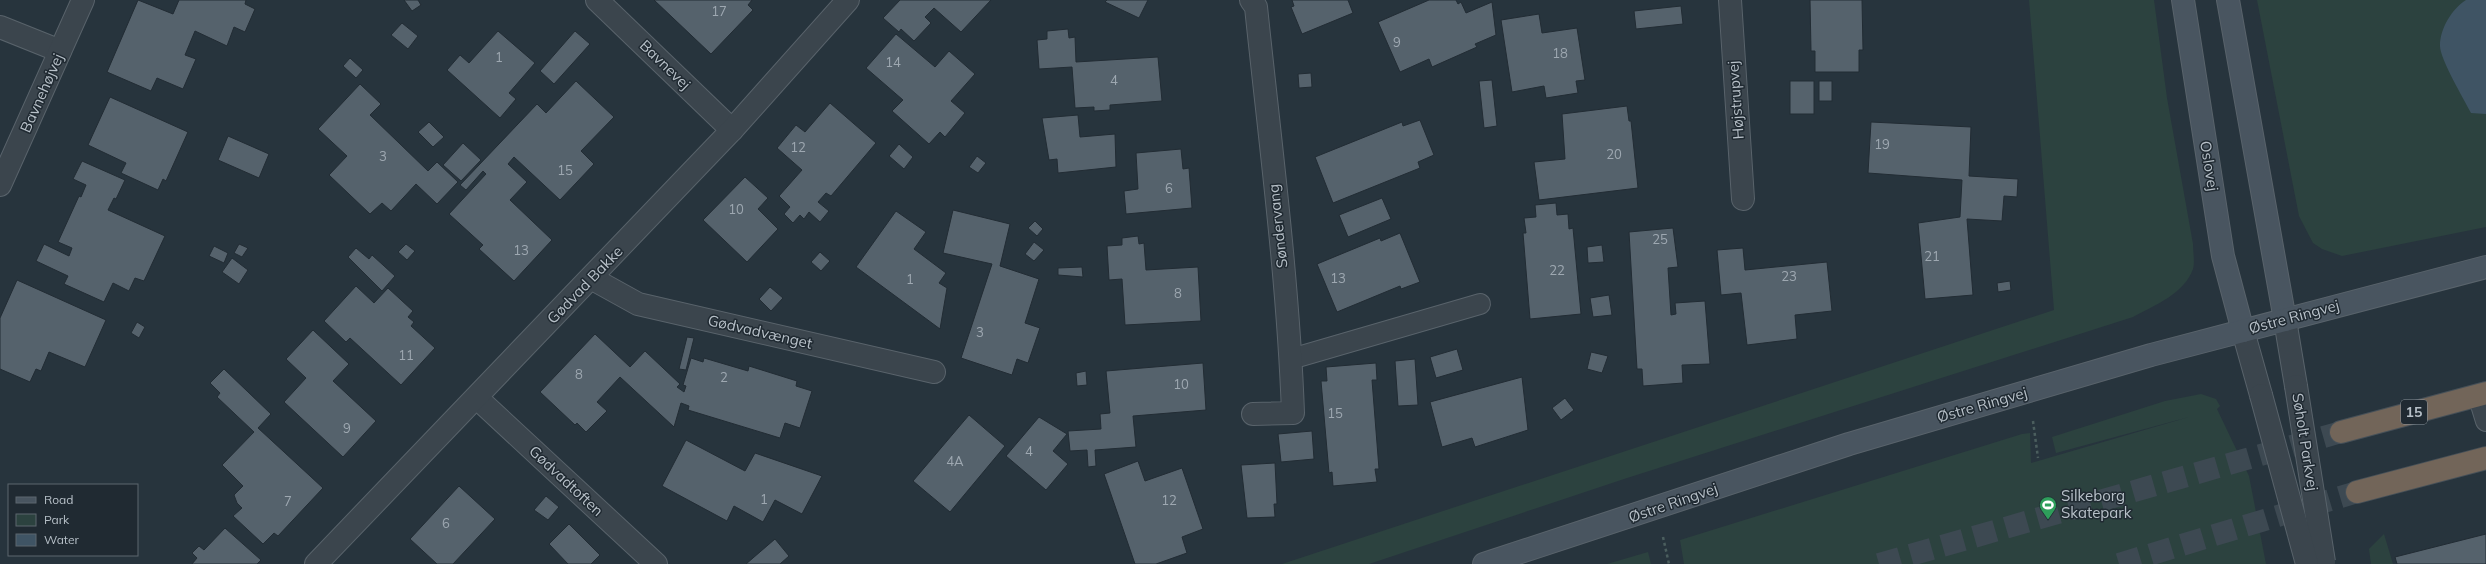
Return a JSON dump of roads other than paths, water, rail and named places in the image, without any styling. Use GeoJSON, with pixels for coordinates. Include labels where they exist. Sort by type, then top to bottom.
{"type":"FeatureCollection","features":[{"type":"Feature","properties":{"kind":"highway","name":"15"},"geometry":{"type":"LineString","coordinates":[[2341,432],[2482,394]]}},
{"type":"Feature","properties":{"kind":"highway"},"geometry":{"type":"LineString","coordinates":[[2357,492],[2486,458]]}},
{"type":"Feature","properties":{"kind":"main road","name":"Oslovej"},"geometry":{"type":"LineString","coordinates":[[2183,0],[2223,256],[2243,331]]}},
{"type":"Feature","properties":{"kind":"main road"},"geometry":{"type":"LineString","coordinates":[[2228,0],[2285,320]]}},
{"type":"Feature","properties":{"kind":"main road","name":"Østre Ringvej"},"geometry":{"type":"LineString","coordinates":[[1484,564],[1848,444],[2243,331],[2486,267]]}},
{"type":"Feature","properties":{"kind":"street","name":"Bavnehøjvej"},"geometry":{"type":"LineString","coordinates":[[0,185],[83,0]]}},
{"type":"Feature","properties":{"kind":"street","name":"Bavnevej"},"geometry":{"type":"LineString","coordinates":[[596,0],[732,130]]}},
{"type":"Feature","properties":{"kind":"street","name":"Gødvad Bakke"},"geometry":{"type":"LineString","coordinates":[[316,564],[477,398],[732,130],[848,0]]}},
{"type":"Feature","properties":{"kind":"street","name":"Søndervang"},"geometry":{"type":"LineString","coordinates":[[1251,0],[1256,7],[1291,359],[1293,413],[1253,414]]}},
{"type":"Feature","properties":{"kind":"street","name":"Højstrupvej"},"geometry":{"type":"LineString","coordinates":[[1730,0],[1743,199]]}},
{"type":"Feature","properties":{"kind":"street"},"geometry":{"type":"LineString","coordinates":[[0,27],[60,51]]}},
{"type":"Feature","properties":{"kind":"street","name":"Gødvadvænget"},"geometry":{"type":"LineString","coordinates":[[591,278],[638,304],[934,372]]}},
{"type":"Feature","properties":{"kind":"street","name":"Søholt Parkvej"},"geometry":{"type":"LineString","coordinates":[[2285,320],[2296,386],[2318,564]]}},
{"type":"Feature","properties":{"kind":"street","name":"Søholt Parkvej"},"geometry":{"type":"LineString","coordinates":[[2243,331],[2260,395],[2318,564]]}},
{"type":"Feature","properties":{"kind":"street","name":"Gødvadtoften"},"geometry":{"type":"LineString","coordinates":[[477,398],[656,564]]}},
{"type":"Feature","properties":{"kind":"lane"},"geometry":{"type":"LineString","coordinates":[[1291,359],[1480,304]]}},
{"type":"Feature","properties":{"kind":"lane"},"geometry":{"type":"LineString","coordinates":[[2482,394],[2486,421]]}},
{"type":"Feature","properties":{"kind":"water"},"geometry":{"type":"Polygon","coordinates":[[[2466,0],[2486,0],[2486,114],[2471,113],[2448,69],[2441,52],[2440,46],[2442,32],[2456,8],[2466,0]]]}},
{"type":"Feature","properties":{"kind":"tunnel"},"geometry":{"type":"LineString","coordinates":[[1879,564],[2341,432]]}},
{"type":"Feature","properties":{"kind":"tunnel"},"geometry":{"type":"LineString","coordinates":[[2119,564],[2357,492]]}},
{"type":"Feature","properties":{"kind":"place","name":"Silkeborg Skatepark"},"geometry":{"type":"Point","coordinates":[2048,520]}}]}
